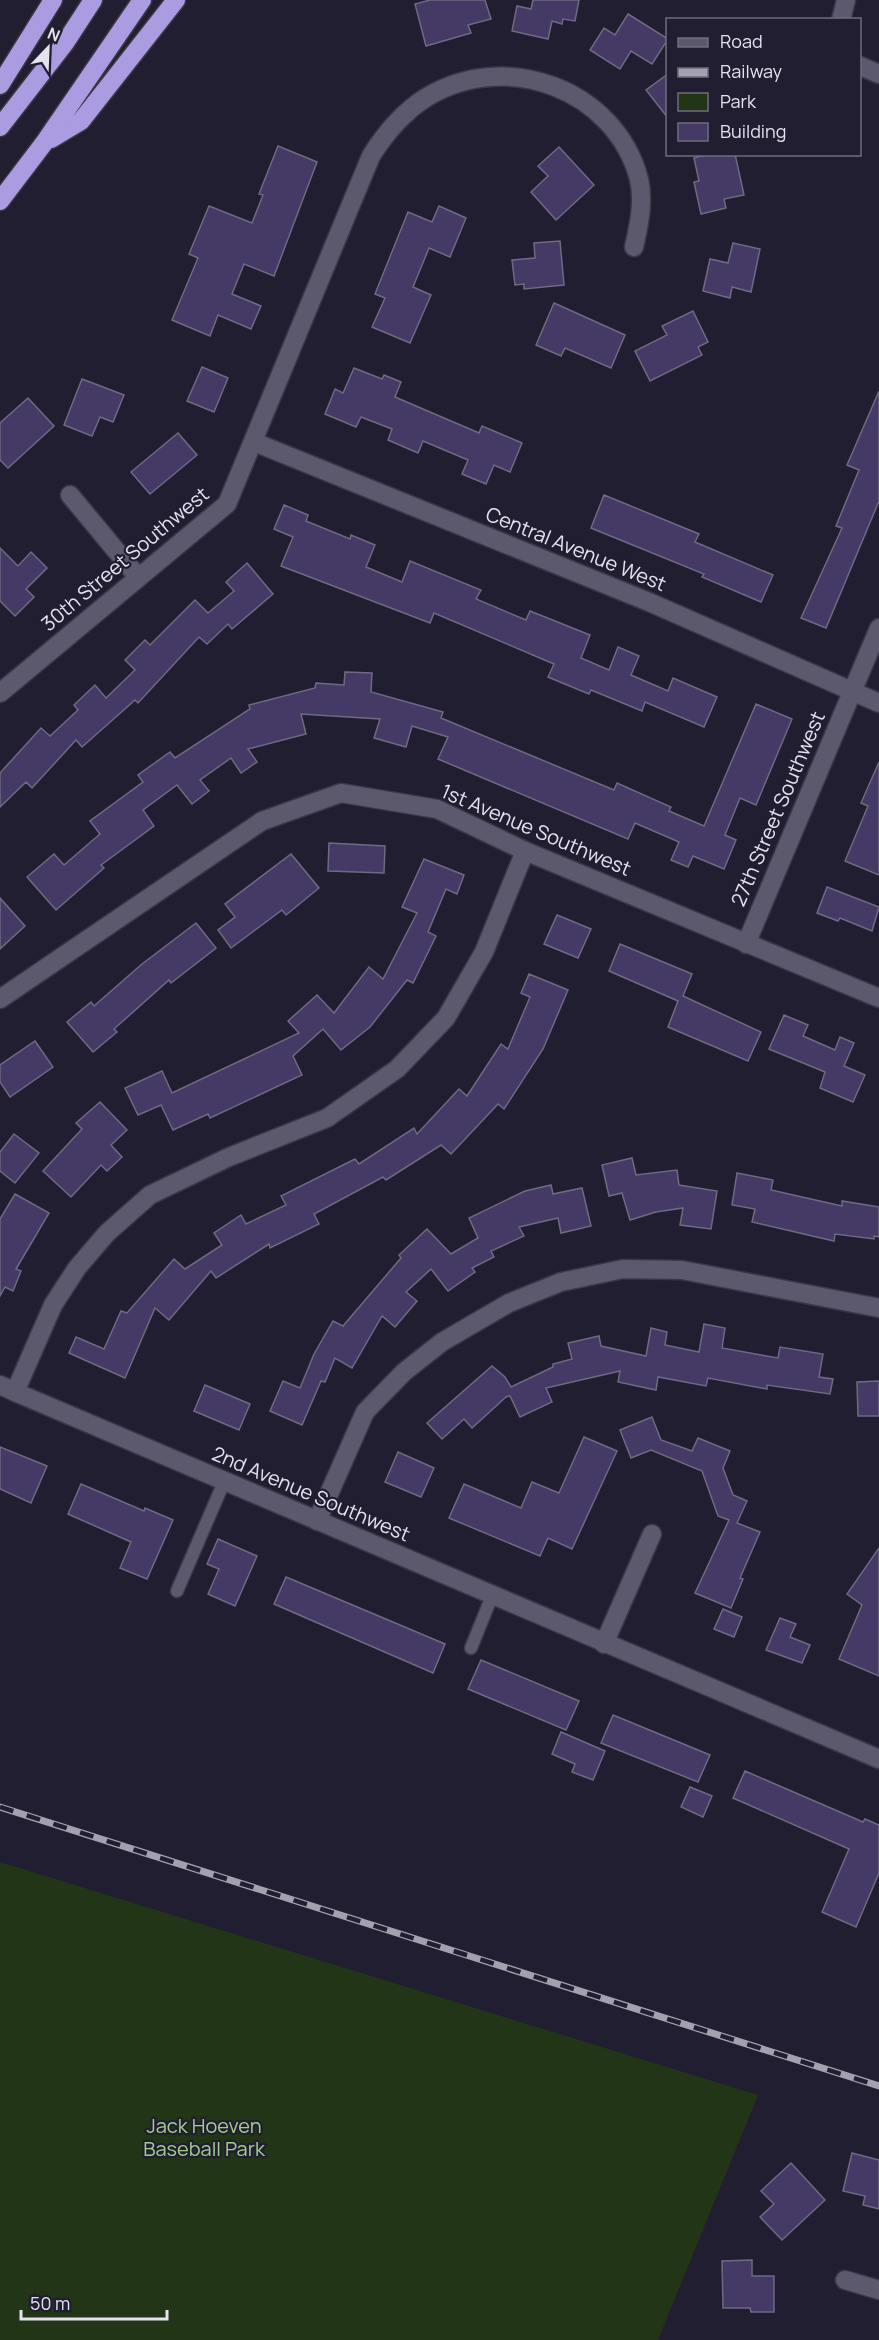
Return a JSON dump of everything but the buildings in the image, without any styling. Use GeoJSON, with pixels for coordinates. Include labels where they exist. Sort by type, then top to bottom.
{"type":"FeatureCollection","features":[{"type":"Feature","properties":{"kind":"highway"},"geometry":{"type":"LineString","coordinates":[[0,85],[53,0]]}},
{"type":"Feature","properties":{"kind":"highway"},"geometry":{"type":"LineString","coordinates":[[0,127],[65,43],[93,0]]}},
{"type":"Feature","properties":{"kind":"highway"},"geometry":{"type":"LineString","coordinates":[[0,201],[44,143],[141,0]]}},
{"type":"Feature","properties":{"kind":"highway"},"geometry":{"type":"LineString","coordinates":[[44,143],[81,121],[176,0]]}},
{"type":"Feature","properties":{"kind":"street"},"geometry":{"type":"LineString","coordinates":[[861,66],[879,75]]}},
{"type":"Feature","properties":{"kind":"street","name":"30th Street Southwest"},"geometry":{"type":"LineString","coordinates":[[0,693],[227,504],[371,156],[391,126],[427,97],[460,84],[492,77],[512,77],[554,85],[594,108],[609,123],[627,149],[639,180],[641,215],[634,247]]}},
{"type":"Feature","properties":{"kind":"street","name":"Central Avenue West"},"geometry":{"type":"LineString","coordinates":[[254,442],[649,602],[879,703]]}},
{"type":"Feature","properties":{"kind":"street"},"geometry":{"type":"LineString","coordinates":[[70,495],[138,577]]}},
{"type":"Feature","properties":{"kind":"street","name":"27th Street Southwest"},"geometry":{"type":"LineString","coordinates":[[746,944],[879,628]]}},
{"type":"Feature","properties":{"kind":"street","name":"1st Avenue Southwest"},"geometry":{"type":"LineString","coordinates":[[0,999],[262,821],[341,793],[437,809],[525,851],[879,998]]}},
{"type":"Feature","properties":{"kind":"street"},"geometry":{"type":"LineString","coordinates":[[8,1388],[76,1268],[107,1233],[150,1196],[229,1157],[327,1118],[397,1069],[447,1018],[484,952],[525,851]]}},
{"type":"Feature","properties":{"kind":"street"},"geometry":{"type":"LineString","coordinates":[[316,1521],[365,1412],[404,1372],[442,1342],[509,1303],[561,1282],[623,1269],[682,1270],[879,1308]]}},
{"type":"Feature","properties":{"kind":"street","name":"2nd Avenue Southwest"},"geometry":{"type":"LineString","coordinates":[[8,1388],[604,1644],[879,1759]]}},
{"type":"Feature","properties":{"kind":"street"},"geometry":{"type":"LineString","coordinates":[[604,1644],[652,1534]]}},
{"type":"Feature","properties":{"kind":"street"},"geometry":{"type":"LineString","coordinates":[[845,2280],[879,2290]]}},
{"type":"Feature","properties":{"kind":"lane"},"geometry":{"type":"LineString","coordinates":[[177,1591],[224,1482]]}},
{"type":"Feature","properties":{"kind":"lane"},"geometry":{"type":"LineString","coordinates":[[471,1648],[492,1596]]}},
{"type":"Feature","properties":{"kind":"green space","name":"Jack Hoeven Baseball Park"},"geometry":{"type":"Polygon","coordinates":[[[0,1862],[758,2095],[658,2340],[0,2340],[0,1862]]]}},
{"type":"Feature","properties":{"kind":"railway"},"geometry":{"type":"LineString","coordinates":[[0,1807],[879,2086]]}}]}
